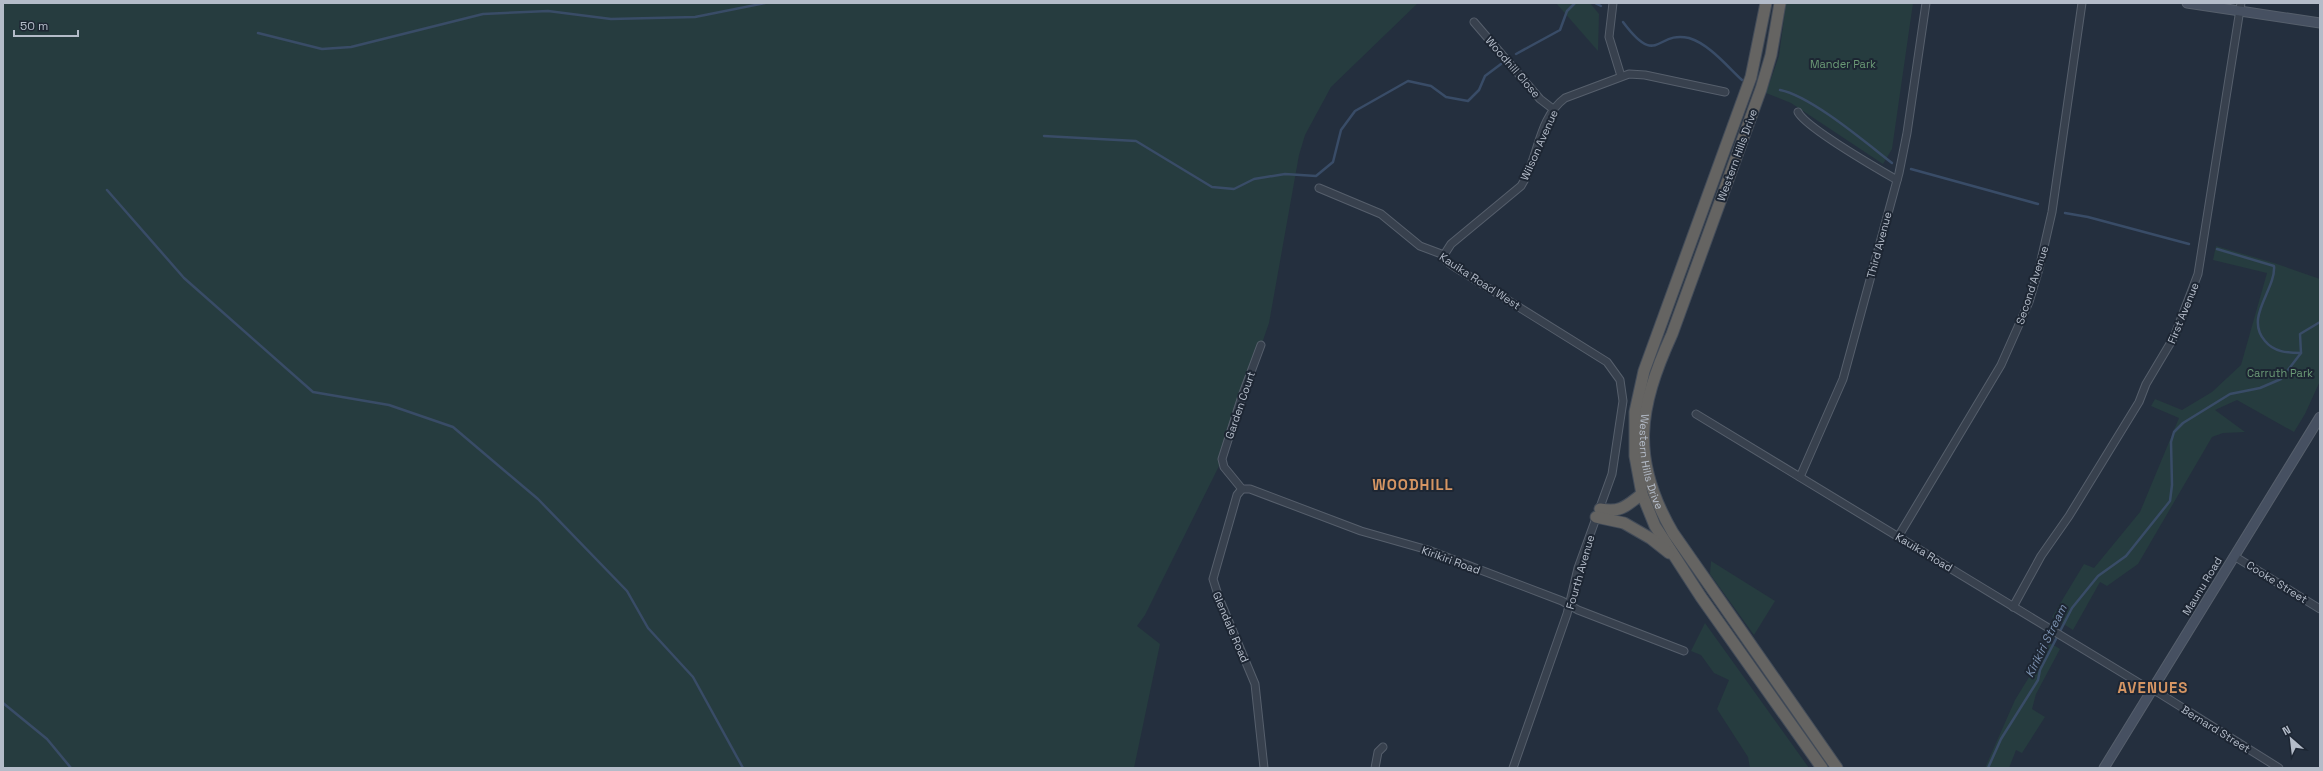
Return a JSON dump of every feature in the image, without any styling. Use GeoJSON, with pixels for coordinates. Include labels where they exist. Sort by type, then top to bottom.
{"type":"FeatureCollection","features":[{"type":"Feature","properties":{"kind":"highway","name":"Western Hills Drive"},"geometry":{"type":"LineString","coordinates":[[1766,3],[1751,77],[1640,386],[1634,428],[1635,456],[1642,494],[1655,526],[1673,556],[1822,768]]}},
{"type":"Feature","properties":{"kind":"highway","name":"Western Hills Drive"},"geometry":{"type":"LineString","coordinates":[[1780,3],[1771,55],[1761,89],[1672,334],[1658,364],[1645,419],[1643,442],[1645,464],[1654,498],[1666,521],[1837,768]]}},
{"type":"Feature","properties":{"kind":"highway"},"geometry":{"type":"LineString","coordinates":[[1598,513],[1616,511],[1624,508],[1642,494]]}},
{"type":"Feature","properties":{"kind":"highway"},"geometry":{"type":"LineString","coordinates":[[1598,513],[1624,523],[1650,538],[1673,556]]}},
{"type":"Feature","properties":{"kind":"highway"},"geometry":{"type":"LineString","coordinates":[[1788,719],[1798,713]]}},
{"type":"Feature","properties":{"kind":"main road"},"geometry":{"type":"LineString","coordinates":[[2187,3],[2240,7],[2320,23]]}},
{"type":"Feature","properties":{"kind":"main road","name":"Maunu Road"},"geometry":{"type":"LineString","coordinates":[[2104,768],[2320,417]]}},
{"type":"Feature","properties":{"kind":"street"},"geometry":{"type":"LineString","coordinates":[[1613,3],[1610,37],[1621,76]]}},
{"type":"Feature","properties":{"kind":"street","name":"Third Avenue"},"geometry":{"type":"LineString","coordinates":[[1800,477],[1843,379],[1897,180],[1907,133],[1926,3]]}},
{"type":"Feature","properties":{"kind":"street","name":"Second Avenue"},"geometry":{"type":"LineString","coordinates":[[1898,537],[2001,365],[2029,302],[2039,269],[2051,218],[2082,3]]}},
{"type":"Feature","properties":{"kind":"street","name":"First Avenue"},"geometry":{"type":"LineString","coordinates":[[2013,607],[2041,556],[2069,516],[2139,402],[2146,384],[2174,337],[2184,314],[2201,261],[2240,7]]}},
{"type":"Feature","properties":{"kind":"street","name":"Woodhill Close"},"geometry":{"type":"LineString","coordinates":[[1474,22],[1540,99],[1553,109]]}},
{"type":"Feature","properties":{"kind":"street","name":"Wilson Avenue"},"geometry":{"type":"LineString","coordinates":[[1444,255],[1451,244],[1521,186],[1528,175],[1545,125],[1553,109],[1565,98],[1621,76],[1645,75],[1725,92]]}},
{"type":"Feature","properties":{"kind":"street"},"geometry":{"type":"LineString","coordinates":[[1798,112],[1802,119],[1822,133],[1897,180]]}},
{"type":"Feature","properties":{"kind":"street","name":"Kauika Road West"},"geometry":{"type":"LineString","coordinates":[[1319,188],[1380,214],[1420,246],[1444,255],[1445,260],[1453,266],[1591,350],[1616,371]]}},
{"type":"Feature","properties":{"kind":"street","name":"Garden Court"},"geometry":{"type":"LineString","coordinates":[[1242,489],[1224,467],[1223,455],[1242,396],[1261,345]]}},
{"type":"Feature","properties":{"kind":"street","name":"Fourth Avenue"},"geometry":{"type":"LineString","coordinates":[[1512,768],[1567,614],[1578,568],[1612,474],[1620,427],[1622,389],[1616,371]]}},
{"type":"Feature","properties":{"kind":"street","name":"Kauika Road"},"geometry":{"type":"LineString","coordinates":[[1696,414],[2048,629],[2153,690]]}},
{"type":"Feature","properties":{"kind":"street","name":"Kirikiri Road"},"geometry":{"type":"LineString","coordinates":[[1242,489],[1250,488],[1361,531],[1428,550],[1569,604],[1578,610],[1684,651]]}},
{"type":"Feature","properties":{"kind":"street","name":"Glendale Road"},"geometry":{"type":"LineString","coordinates":[[1242,489],[1237,495],[1213,579],[1217,593],[1255,684],[1264,768]]}},
{"type":"Feature","properties":{"kind":"street","name":"Cooke Street"},"geometry":{"type":"LineString","coordinates":[[2234,556],[2320,609]]}},
{"type":"Feature","properties":{"kind":"street","name":"Bernard Street"},"geometry":{"type":"LineString","coordinates":[[2153,690],[2279,768]]}},
{"type":"Feature","properties":{"kind":"street"},"geometry":{"type":"LineString","coordinates":[[1375,768],[1378,752],[1383,748]]}},
{"type":"Feature","properties":{"kind":"green space"},"geometry":{"type":"Polygon","coordinates":[[[3,3],[1418,3],[1331,87],[1305,135],[1299,155],[1269,323],[1220,464],[1145,615],[1137,626],[1160,644],[1134,768],[3,768],[3,3]]]}},
{"type":"Feature","properties":{"kind":"green space"},"geometry":{"type":"Polygon","coordinates":[[[1556,3],[1590,3],[1599,14],[1598,51],[1556,3]]]}},
{"type":"Feature","properties":{"kind":"green space","name":"Mander Park"},"geometry":{"type":"Polygon","coordinates":[[[1786,3],[1913,3],[1892,149],[1883,164],[1791,103],[1766,93],[1779,56],[1786,3]]]}},
{"type":"Feature","properties":{"kind":"green space","name":"Carruth Park"},"geometry":{"type":"Polygon","coordinates":[[[2216,246],[2274,263],[2320,279],[2320,381],[2305,414],[2294,432],[2237,400],[2215,410],[2245,432],[2223,433],[2212,437],[2138,564],[2107,586],[2100,582],[2073,630],[2052,617],[2084,564],[2094,568],[2140,512],[2179,418],[2151,406],[2155,399],[2182,410],[2212,392],[2241,365],[2267,273],[2213,260],[2216,246]]]}},
{"type":"Feature","properties":{"kind":"green space"},"geometry":{"type":"Polygon","coordinates":[[[1711,561],[1775,601],[1754,635],[1710,574],[1711,561]]]}},
{"type":"Feature","properties":{"kind":"green space"},"geometry":{"type":"Polygon","coordinates":[[[1705,623],[1809,768],[1750,768],[1748,757],[1717,709],[1729,680],[1714,673],[1701,655],[1691,651],[1705,623]]]}},
{"type":"Feature","properties":{"kind":"green space"},"geometry":{"type":"Polygon","coordinates":[[[2050,643],[2060,649],[2036,694],[2032,709],[2045,717],[2022,753],[2016,750],[2009,768],[1985,768],[2015,700],[2050,643]]]}},
{"type":"Feature","properties":{"kind":"waterway"},"geometry":{"type":"LineString","coordinates":[[258,33],[322,49],[351,47],[483,14],[548,11],[611,19],[695,17],[765,3]]}},
{"type":"Feature","properties":{"kind":"waterway"},"geometry":{"type":"LineString","coordinates":[[1516,54],[1560,30],[1567,11],[1575,3]]}},
{"type":"Feature","properties":{"kind":"waterway"},"geometry":{"type":"LineString","coordinates":[[1595,3],[1601,6]]}},
{"type":"Feature","properties":{"kind":"waterway"},"geometry":{"type":"LineString","coordinates":[[1623,22],[1643,43],[1651,46],[1678,37],[1689,38],[1696,41],[1711,50],[1742,80]]}},
{"type":"Feature","properties":{"kind":"waterway"},"geometry":{"type":"LineString","coordinates":[[1044,136],[1136,141],[1212,187],[1234,189],[1254,179],[1285,174],[1316,176],[1333,162],[1341,130],[1355,111],[1408,81],[1431,86],[1446,97],[1468,101],[1479,90],[1485,76],[1501,64]]}},
{"type":"Feature","properties":{"kind":"waterway"},"geometry":{"type":"LineString","coordinates":[[1780,90],[1793,94],[1822,110],[1892,163]]}},
{"type":"Feature","properties":{"kind":"waterway"},"geometry":{"type":"LineString","coordinates":[[1911,169],[2038,204]]}},
{"type":"Feature","properties":{"kind":"waterway"},"geometry":{"type":"LineString","coordinates":[[107,190],[184,278],[313,392],[389,405],[453,427],[538,499],[627,591],[648,628],[693,677],[743,768]]}},
{"type":"Feature","properties":{"kind":"waterway"},"geometry":{"type":"LineString","coordinates":[[2065,213],[2088,217],[2189,244]]}},
{"type":"Feature","properties":{"kind":"waterway"},"geometry":{"type":"LineString","coordinates":[[2217,249],[2274,266],[2273,275],[2259,313],[2259,332],[2272,348],[2286,352],[2301,353]]}},
{"type":"Feature","properties":{"kind":"waterway","name":"Kirikiri Stream"},"geometry":{"type":"LineString","coordinates":[[1988,768],[2001,739],[2038,680],[2040,670],[2072,608],[2098,576],[2126,556],[2170,501],[2172,485],[2171,442],[2174,432],[2183,423],[2230,394],[2260,388],[2281,379],[2301,353],[2300,334],[2320,322]]}},
{"type":"Feature","properties":{"kind":"waterway"},"geometry":{"type":"LineString","coordinates":[[3,703],[47,739],[71,768]]}},
{"type":"Feature","properties":{"kind":"district","name":"WOODHILL"},"geometry":{"type":"Point","coordinates":[1413,484]}},
{"type":"Feature","properties":{"kind":"district","name":"AVENUES"},"geometry":{"type":"Point","coordinates":[2153,687]}}]}
